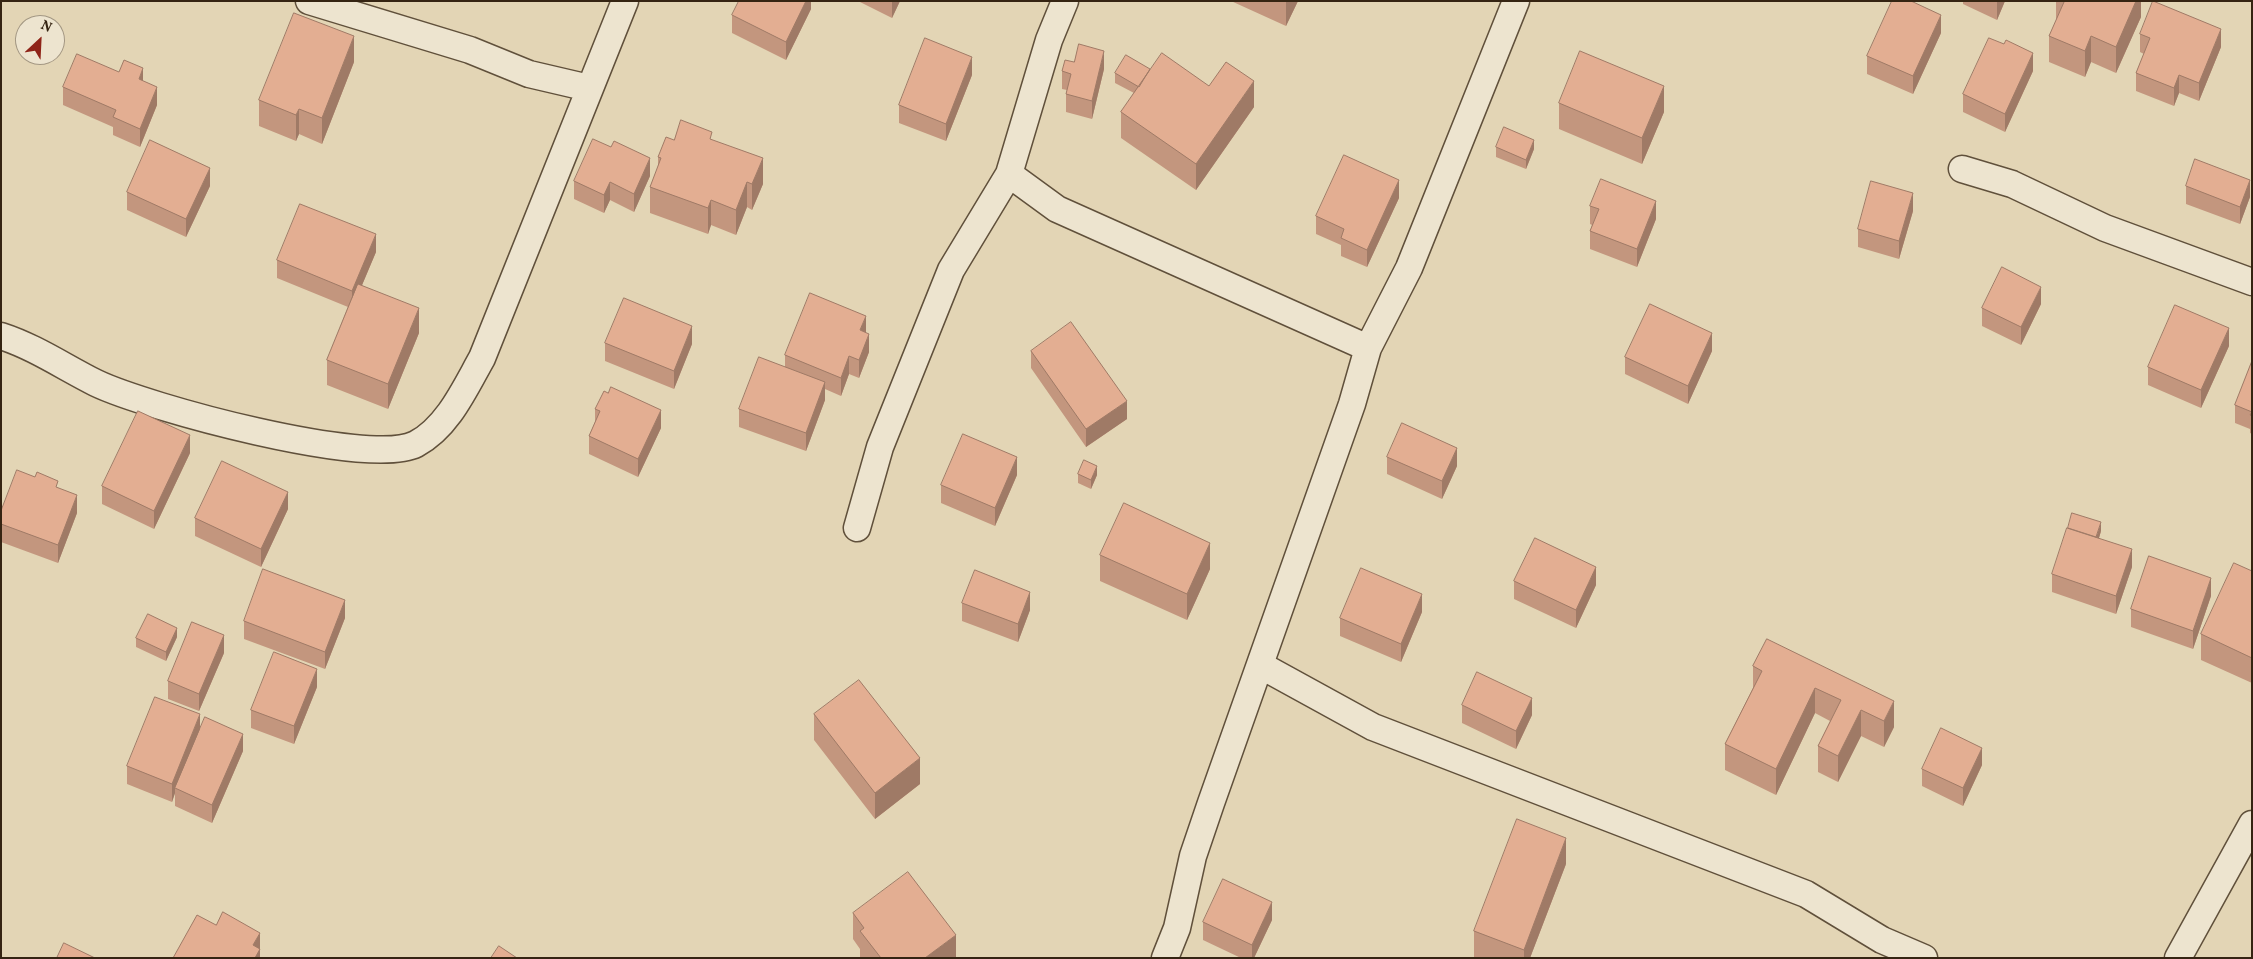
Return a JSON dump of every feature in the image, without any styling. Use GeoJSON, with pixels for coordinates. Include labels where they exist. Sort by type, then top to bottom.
{"type":"FeatureCollection","features":[{"type":"Feature","properties":{"kind":"street"},"geometry":{"type":"LineString","coordinates":[[309,1],[470,50],[529,74],[589,88]]}},
{"type":"Feature","properties":{"kind":"street"},"geometry":{"type":"LineString","coordinates":[[1,336],[50,357],[96,383],[208,420],[342,448],[393,450],[415,444],[429,434],[452,410],[482,358],[625,1]]}},
{"type":"Feature","properties":{"kind":"street"},"geometry":{"type":"LineString","coordinates":[[857,528],[880,447],[950,270],[1010,174],[1049,40],[1065,1]]}},
{"type":"Feature","properties":{"kind":"street"},"geometry":{"type":"LineString","coordinates":[[1165,958],[1177,928],[1193,856],[1352,404],[1368,348],[1409,268],[1516,1]]}},
{"type":"Feature","properties":{"kind":"street"},"geometry":{"type":"LineString","coordinates":[[1962,169],[2012,184],[2114,231],[2252,282]]}},
{"type":"Feature","properties":{"kind":"street"},"geometry":{"type":"LineString","coordinates":[[1010,174],[1057,209],[1368,348]]}},
{"type":"Feature","properties":{"kind":"street"},"geometry":{"type":"LineString","coordinates":[[1260,665],[1374,727],[1806,894],[1882,940],[1924,958]]}},
{"type":"Feature","properties":{"kind":"street"},"geometry":{"type":"LineString","coordinates":[[2178,958],[2252,824]]}},
{"type":"Feature","properties":{"kind":"building"},"geometry":{"type":"Polygon","coordinates":[[[739,1],[806,1],[786,42],[732,15],[739,1]]]}},
{"type":"Feature","properties":{"kind":"building"},"geometry":{"type":"Polygon","coordinates":[[[1892,1],[1911,1],[1941,15],[1913,76],[1867,56],[1892,1]]]}},
{"type":"Feature","properties":{"kind":"building"},"geometry":{"type":"Polygon","coordinates":[[[2063,1],[2136,1],[2116,47],[2091,36],[2085,51],[2049,36],[2063,1]]]}},
{"type":"Feature","properties":{"kind":"building"},"geometry":{"type":"Polygon","coordinates":[[[2153,1],[2221,29],[2199,83],[2179,75],[2174,88],[2136,73],[2150,38],[2140,34],[2153,1]]]}},
{"type":"Feature","properties":{"kind":"building"},"geometry":{"type":"Polygon","coordinates":[[[294,13],[354,36],[322,118],[299,109],[296,115],[259,100],[294,13]]]}},
{"type":"Feature","properties":{"kind":"building"},"geometry":{"type":"Polygon","coordinates":[[[925,38],[972,57],[946,124],[899,105],[925,38]]]}},
{"type":"Feature","properties":{"kind":"building"},"geometry":{"type":"Polygon","coordinates":[[[1989,38],[2004,44],[2006,40],[2033,53],[2005,114],[1963,94],[1989,38]]]}},
{"type":"Feature","properties":{"kind":"building"},"geometry":{"type":"Polygon","coordinates":[[[1079,44],[1104,51],[1092,101],[1066,94],[1071,74],[1062,71],[1065,60],[1074,62],[1079,44]]]}},
{"type":"Feature","properties":{"kind":"building"},"geometry":{"type":"Polygon","coordinates":[[[1580,51],[1664,86],[1642,138],[1559,103],[1580,51]]]}},
{"type":"Feature","properties":{"kind":"building"},"geometry":{"type":"Polygon","coordinates":[[[1162,53],[1209,86],[1226,62],[1254,81],[1196,164],[1121,112],[1162,53]]]}},
{"type":"Feature","properties":{"kind":"building"},"geometry":{"type":"Polygon","coordinates":[[[77,54],[119,72],[124,60],[143,68],[139,79],[157,87],[140,129],[113,117],[116,110],[63,87],[77,54]]]}},
{"type":"Feature","properties":{"kind":"building"},"geometry":{"type":"Polygon","coordinates":[[[1126,55],[1150,69],[1139,87],[1115,73],[1126,55]]]}},
{"type":"Feature","properties":{"kind":"building"},"geometry":{"type":"Polygon","coordinates":[[[681,120],[712,132],[710,139],[763,158],[752,184],[747,182],[736,210],[711,200],[708,208],[650,187],[661,158],[658,157],[666,137],[674,140],[681,120]]]}},
{"type":"Feature","properties":{"kind":"building"},"geometry":{"type":"Polygon","coordinates":[[[1504,127],[1534,140],[1526,160],[1496,147],[1504,127]]]}},
{"type":"Feature","properties":{"kind":"building"},"geometry":{"type":"Polygon","coordinates":[[[593,139],[611,147],[614,141],[650,158],[634,194],[610,182],[604,195],[574,181],[593,139]]]}},
{"type":"Feature","properties":{"kind":"building"},"geometry":{"type":"Polygon","coordinates":[[[150,140],[210,168],[186,219],[127,192],[150,140]]]}},
{"type":"Feature","properties":{"kind":"building"},"geometry":{"type":"Polygon","coordinates":[[[1344,155],[1399,180],[1367,250],[1341,238],[1344,229],[1316,216],[1344,155]]]}},
{"type":"Feature","properties":{"kind":"building"},"geometry":{"type":"Polygon","coordinates":[[[2195,159],[2250,180],[2240,207],[2186,186],[2195,159]]]}},
{"type":"Feature","properties":{"kind":"building"},"geometry":{"type":"Polygon","coordinates":[[[1601,179],[1656,201],[1637,249],[1590,231],[1599,209],[1590,206],[1601,179]]]}},
{"type":"Feature","properties":{"kind":"building"},"geometry":{"type":"Polygon","coordinates":[[[1871,181],[1913,193],[1899,241],[1858,229],[1871,181]]]}},
{"type":"Feature","properties":{"kind":"building"},"geometry":{"type":"Polygon","coordinates":[[[300,204],[376,234],[352,291],[277,260],[300,204]]]}},
{"type":"Feature","properties":{"kind":"building"},"geometry":{"type":"Polygon","coordinates":[[[2002,267],[2041,287],[2021,327],[1982,308],[2002,267]]]}},
{"type":"Feature","properties":{"kind":"building"},"geometry":{"type":"Polygon","coordinates":[[[358,284],[419,308],[388,384],[327,360],[358,284]]]}},
{"type":"Feature","properties":{"kind":"building"},"geometry":{"type":"Polygon","coordinates":[[[810,293],[866,316],[860,330],[869,334],[859,360],[849,356],[841,378],[785,355],[810,293]]]}},
{"type":"Feature","properties":{"kind":"building"},"geometry":{"type":"Polygon","coordinates":[[[624,298],[692,326],[674,371],[605,343],[624,298]]]}},
{"type":"Feature","properties":{"kind":"building"},"geometry":{"type":"Polygon","coordinates":[[[1650,304],[1712,333],[1688,386],[1625,357],[1650,304]]]}},
{"type":"Feature","properties":{"kind":"building"},"geometry":{"type":"Polygon","coordinates":[[[2175,305],[2229,328],[2201,390],[2148,367],[2175,305]]]}},
{"type":"Feature","properties":{"kind":"building"},"geometry":{"type":"Polygon","coordinates":[[[1071,322],[1127,401],[1086,429],[1031,351],[1071,322]]]}},
{"type":"Feature","properties":{"kind":"building"},"geometry":{"type":"Polygon","coordinates":[[[759,357],[825,382],[806,433],[739,409],[759,357]]]}},
{"type":"Feature","properties":{"kind":"building"},"geometry":{"type":"Polygon","coordinates":[[[2252,361],[2252,412],[2235,405],[2252,361]]]}},
{"type":"Feature","properties":{"kind":"building"},"geometry":{"type":"Polygon","coordinates":[[[611,387],[661,410],[638,459],[589,436],[600,411],[595,409],[604,391],[608,393],[611,387]]]}},
{"type":"Feature","properties":{"kind":"building"},"geometry":{"type":"Polygon","coordinates":[[[138,411],[190,435],[154,511],[102,486],[138,411]]]}},
{"type":"Feature","properties":{"kind":"building"},"geometry":{"type":"Polygon","coordinates":[[[1402,423],[1457,448],[1442,481],[1387,457],[1402,423]]]}},
{"type":"Feature","properties":{"kind":"building"},"geometry":{"type":"Polygon","coordinates":[[[963,434],[1017,457],[995,508],[941,485],[963,434]]]}},
{"type":"Feature","properties":{"kind":"building"},"geometry":{"type":"Polygon","coordinates":[[[1084,460],[1097,466],[1091,480],[1078,474],[1084,460]]]}},
{"type":"Feature","properties":{"kind":"building"},"geometry":{"type":"Polygon","coordinates":[[[222,461],[288,492],[261,549],[195,518],[222,461]]]}},
{"type":"Feature","properties":{"kind":"building"},"geometry":{"type":"Polygon","coordinates":[[[17,470],[35,477],[37,472],[58,481],[56,487],[77,495],[58,545],[1,524],[1,511],[17,470]]]}},
{"type":"Feature","properties":{"kind":"building"},"geometry":{"type":"Polygon","coordinates":[[[1124,503],[1210,543],[1187,594],[1100,555],[1124,503]]]}},
{"type":"Feature","properties":{"kind":"building"},"geometry":{"type":"Polygon","coordinates":[[[2072,513],[2101,522],[2096,537],[2068,528],[2072,513]]]}},
{"type":"Feature","properties":{"kind":"building"},"geometry":{"type":"Polygon","coordinates":[[[2067,528],[2132,549],[2116,596],[2052,574],[2067,528]]]}},
{"type":"Feature","properties":{"kind":"building"},"geometry":{"type":"Polygon","coordinates":[[[1535,538],[1596,567],[1576,610],[1514,581],[1535,538]]]}},
{"type":"Feature","properties":{"kind":"building"},"geometry":{"type":"Polygon","coordinates":[[[2149,556],[2211,578],[2193,631],[2131,609],[2149,556]]]}},
{"type":"Feature","properties":{"kind":"building"},"geometry":{"type":"Polygon","coordinates":[[[2234,563],[2252,571],[2252,658],[2201,634],[2234,563]]]}},
{"type":"Feature","properties":{"kind":"building"},"geometry":{"type":"Polygon","coordinates":[[[1361,568],[1422,594],[1401,644],[1340,618],[1361,568]]]}},
{"type":"Feature","properties":{"kind":"building"},"geometry":{"type":"Polygon","coordinates":[[[263,569],[345,600],[325,652],[244,621],[263,569]]]}},
{"type":"Feature","properties":{"kind":"building"},"geometry":{"type":"Polygon","coordinates":[[[975,570],[1030,592],[1018,624],[962,603],[975,570]]]}},
{"type":"Feature","properties":{"kind":"building"},"geometry":{"type":"Polygon","coordinates":[[[148,614],[177,628],[166,652],[136,638],[148,614]]]}},
{"type":"Feature","properties":{"kind":"building"},"geometry":{"type":"Polygon","coordinates":[[[192,622],[224,635],[199,694],[168,681],[192,622]]]}},
{"type":"Feature","properties":{"kind":"building"},"geometry":{"type":"Polygon","coordinates":[[[1767,639],[1894,701],[1884,721],[1861,710],[1838,756],[1818,746],[1841,700],[1815,688],[1776,769],[1725,744],[1762,671],[1753,666],[1767,639]]]}},
{"type":"Feature","properties":{"kind":"building"},"geometry":{"type":"Polygon","coordinates":[[[274,652],[317,669],[294,726],[251,710],[274,652]]]}},
{"type":"Feature","properties":{"kind":"building"},"geometry":{"type":"Polygon","coordinates":[[[1477,672],[1532,698],[1516,731],[1462,705],[1477,672]]]}},
{"type":"Feature","properties":{"kind":"building"},"geometry":{"type":"Polygon","coordinates":[[[859,680],[920,758],[875,793],[814,714],[859,680]]]}},
{"type":"Feature","properties":{"kind":"building"},"geometry":{"type":"Polygon","coordinates":[[[155,697],[200,714],[172,784],[127,766],[155,697]]]}},
{"type":"Feature","properties":{"kind":"building"},"geometry":{"type":"Polygon","coordinates":[[[205,717],[243,734],[212,805],[175,788],[205,717]]]}},
{"type":"Feature","properties":{"kind":"building"},"geometry":{"type":"Polygon","coordinates":[[[1941,728],[1982,748],[1963,788],[1922,769],[1941,728]]]}},
{"type":"Feature","properties":{"kind":"building"},"geometry":{"type":"Polygon","coordinates":[[[1517,819],[1566,838],[1524,950],[1474,931],[1517,819]]]}},
{"type":"Feature","properties":{"kind":"building"},"geometry":{"type":"Polygon","coordinates":[[[908,872],[956,935],[925,958],[881,958],[860,931],[864,928],[853,913],[908,872]]]}},
{"type":"Feature","properties":{"kind":"building"},"geometry":{"type":"Polygon","coordinates":[[[1223,879],[1272,902],[1252,945],[1203,922],[1223,879]]]}},
{"type":"Feature","properties":{"kind":"building"},"geometry":{"type":"Polygon","coordinates":[[[223,912],[260,933],[253,945],[260,949],[255,958],[173,958],[197,915],[216,925],[223,912]]]}},
{"type":"Feature","properties":{"kind":"building"},"geometry":{"type":"Polygon","coordinates":[[[64,943],[95,958],[57,958],[64,943]]]}},
{"type":"Feature","properties":{"kind":"building"},"geometry":{"type":"Polygon","coordinates":[[[499,946],[517,958],[491,958],[499,946]]]}}]}
